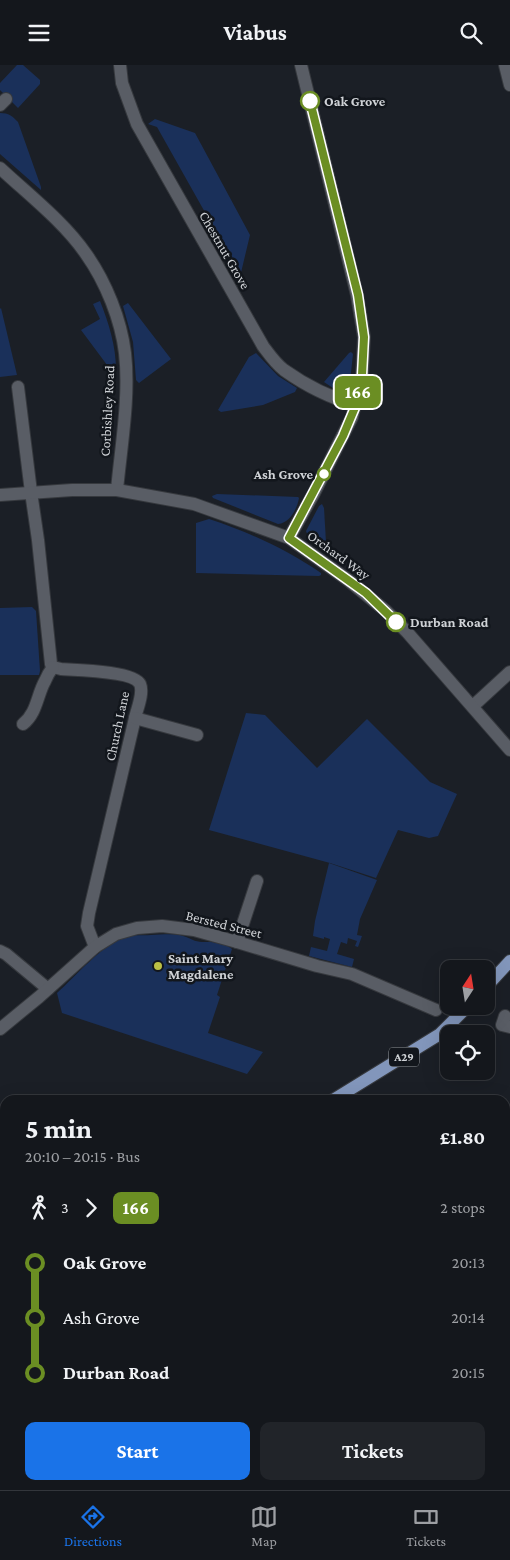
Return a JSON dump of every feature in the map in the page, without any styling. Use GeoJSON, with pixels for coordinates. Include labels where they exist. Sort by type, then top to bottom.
{"type":"FeatureCollection","features":[{"type":"Feature","properties":{"kind":"main road"},"geometry":{"type":"LineString","coordinates":[[495,977],[510,961]]}},
{"type":"Feature","properties":{"kind":"main road","name":"A29"},"geometry":{"type":"LineString","coordinates":[[341,1095],[440,1034],[459,1015]]}},
{"type":"Feature","properties":{"kind":"street","name":"Chestnut Grove"},"geometry":{"type":"LineString","coordinates":[[120,65],[122,83],[138,123],[263,346],[284,369],[338,400],[356,405]]}},
{"type":"Feature","properties":{"kind":"street"},"geometry":{"type":"LineString","coordinates":[[289,538],[343,436],[356,405],[362,375],[364,337],[358,295],[301,65]]}},
{"type":"Feature","properties":{"kind":"street"},"geometry":{"type":"LineString","coordinates":[[505,65],[510,85]]}},
{"type":"Feature","properties":{"kind":"street","name":"Corbishley Road"},"geometry":{"type":"LineString","coordinates":[[0,168],[74,239],[98,273],[110,299],[121,335],[125,363],[125,398],[117,490]]}},
{"type":"Feature","properties":{"kind":"street"},"geometry":{"type":"LineString","coordinates":[[18,387],[38,540],[50,660],[53,667],[44,682],[31,716],[23,724]]}},
{"type":"Feature","properties":{"kind":"street","name":"Orchard Way"},"geometry":{"type":"LineString","coordinates":[[0,495],[72,489],[117,490],[194,504],[289,538],[348,580],[379,605],[407,632],[510,750]]}},
{"type":"Feature","properties":{"kind":"street","name":"Church Lane"},"geometry":{"type":"LineString","coordinates":[[53,667],[132,677],[141,686],[88,913],[88,926],[95,947]]}},
{"type":"Feature","properties":{"kind":"street"},"geometry":{"type":"LineString","coordinates":[[473,707],[510,672]]}},
{"type":"Feature","properties":{"kind":"street"},"geometry":{"type":"LineString","coordinates":[[135,718],[197,735]]}},
{"type":"Feature","properties":{"kind":"street"},"geometry":{"type":"LineString","coordinates":[[237,941],[257,881]]}},
{"type":"Feature","properties":{"kind":"street","name":"Bersted Street"},"geometry":{"type":"LineString","coordinates":[[0,1029],[95,947],[116,934],[137,928],[162,926],[194,930],[237,941],[317,966],[352,974],[436,1010]]}},
{"type":"Feature","properties":{"kind":"street"},"geometry":{"type":"LineString","coordinates":[[0,951],[48,989]]}},
{"type":"Feature","properties":{"kind":"shaded area"},"geometry":{"type":"Polygon","coordinates":[[[17,65],[23,65],[40,80],[40,84],[18,108],[0,90],[0,83],[17,65]]]}},
{"type":"Feature","properties":{"kind":"shaded area"},"geometry":{"type":"Polygon","coordinates":[[[0,113],[10,115],[18,122],[41,190],[0,154],[0,113]]]}},
{"type":"Feature","properties":{"kind":"shaded area"},"geometry":{"type":"Polygon","coordinates":[[[155,119],[195,133],[250,235],[239,281],[236,279],[238,271],[157,127],[148,124],[155,119]]]}},
{"type":"Feature","properties":{"kind":"shaded area"},"geometry":{"type":"Polygon","coordinates":[[[100,301],[113,344],[116,370],[113,373],[81,330],[100,319],[93,304],[100,301]]]}},
{"type":"Feature","properties":{"kind":"shaded area"},"geometry":{"type":"Polygon","coordinates":[[[128,303],[171,359],[139,383],[136,380],[133,342],[123,306],[128,303]]]}},
{"type":"Feature","properties":{"kind":"shaded area"},"geometry":{"type":"Polygon","coordinates":[[[0,309],[17,375],[0,377],[0,309]]]}},
{"type":"Feature","properties":{"kind":"shaded area"},"geometry":{"type":"Polygon","coordinates":[[[256,353],[278,376],[297,388],[295,392],[263,405],[221,412],[218,410],[249,357],[256,353]]]}},
{"type":"Feature","properties":{"kind":"shaded area"},"geometry":{"type":"Polygon","coordinates":[[[349,353],[353,354],[348,385],[341,390],[333,388],[324,382],[349,353]]]}},
{"type":"Feature","properties":{"kind":"shaded area"},"geometry":{"type":"Polygon","coordinates":[[[217,494],[299,498],[297,507],[292,515],[286,521],[278,524],[213,498],[212,496],[217,494]]]}},
{"type":"Feature","properties":{"kind":"shaded area"},"geometry":{"type":"Polygon","coordinates":[[[322,504],[324,508],[326,542],[326,546],[323,549],[310,541],[306,531],[319,506],[322,504]]]}},
{"type":"Feature","properties":{"kind":"shaded area"},"geometry":{"type":"Polygon","coordinates":[[[209,519],[253,535],[281,549],[308,564],[321,573],[321,575],[196,573],[196,523],[209,519]]]}},
{"type":"Feature","properties":{"kind":"shaded area"},"geometry":{"type":"Polygon","coordinates":[[[32,607],[36,611],[39,675],[0,675],[0,608],[32,607]]]}},
{"type":"Feature","properties":{"kind":"shaded area"},"geometry":{"type":"Polygon","coordinates":[[[246,713],[265,715],[317,768],[367,719],[430,782],[457,794],[438,836],[429,838],[398,830],[376,878],[330,863],[209,830],[246,713]]]}},
{"type":"Feature","properties":{"kind":"shaded area"},"geometry":{"type":"Polygon","coordinates":[[[329,863],[377,880],[360,919],[357,935],[362,936],[358,947],[355,946],[357,941],[348,938],[347,944],[341,942],[337,954],[354,959],[352,967],[309,956],[311,947],[327,951],[330,939],[313,936],[329,863]]]}},
{"type":"Feature","properties":{"kind":"shaded area"},"geometry":{"type":"Polygon","coordinates":[[[172,934],[197,941],[222,944],[232,949],[217,995],[220,997],[208,1033],[263,1052],[247,1074],[62,1013],[57,993],[106,948],[124,937],[172,934]]]}},
{"type":"Feature","properties":{"kind":"bus line","name":"166"},"geometry":{"type":"LineString","coordinates":[[310,101],[358,295],[364,337],[362,375],[352,417],[289,538],[366,593],[396,622]]}},
{"type":"Feature","properties":{"kind":"place","name":"Oak Grove"},"geometry":{"type":"Point","coordinates":[310,101]}},
{"type":"Feature","properties":{"kind":"place","name":"Ash Grove"},"geometry":{"type":"Point","coordinates":[324,474]}},
{"type":"Feature","properties":{"kind":"place","name":"Durban Road"},"geometry":{"type":"Point","coordinates":[396,622]}},
{"type":"Feature","properties":{"kind":"place","name":"Saint Mary Magdalene"},"geometry":{"type":"Point","coordinates":[158,966]}}]}
